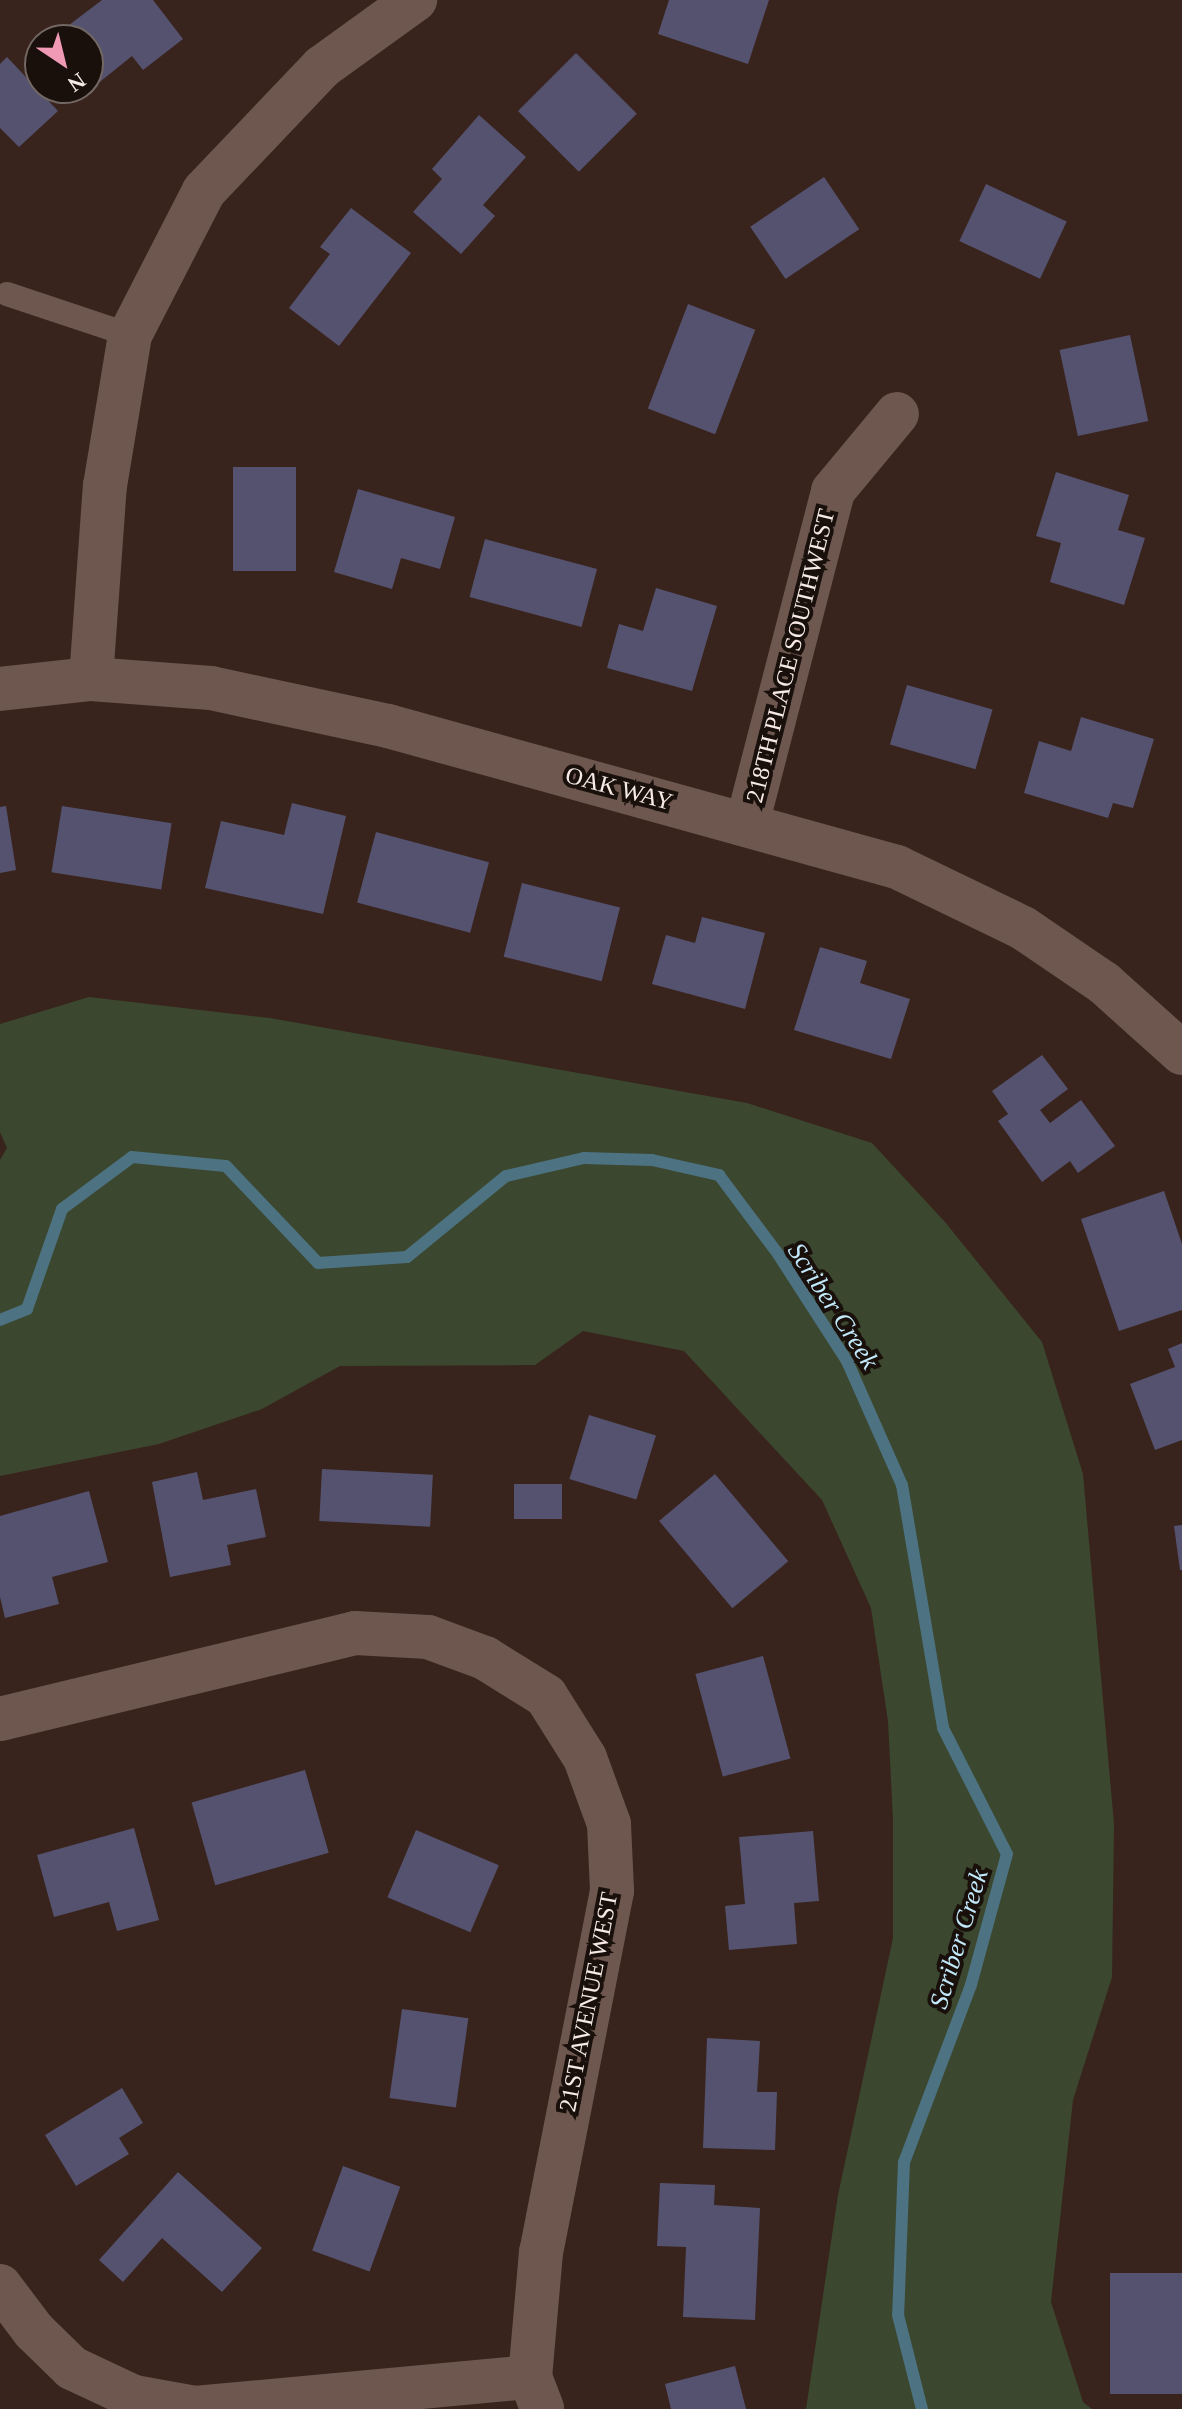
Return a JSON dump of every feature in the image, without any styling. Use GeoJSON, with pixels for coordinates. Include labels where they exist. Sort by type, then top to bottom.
{"type":"FeatureCollection","features":[{"type":"Feature","properties":{"kind":"street"},"geometry":{"type":"LineString","coordinates":[[91,679],[105,486],[130,335],[204,191],[322,67],[415,0]]}},
{"type":"Feature","properties":{"kind":"street","name":"218TH PLACE SOUTHWEST"},"geometry":{"type":"LineString","coordinates":[[747,824],[833,491],[897,414]]}},
{"type":"Feature","properties":{"kind":"street","name":"OAK WAY"},"geometry":{"type":"LineString","coordinates":[[0,689],[91,679],[211,688],[388,726],[897,867],[1023,928],[1104,983],[1180,1047]]}},
{"type":"Feature","properties":{"kind":"street","name":"21ST AVENUE WEST"},"geometry":{"type":"LineString","coordinates":[[0,1719],[355,1633],[428,1637],[485,1658],[546,1696],[585,1758],[609,1824],[612,1891],[541,2252],[536,2393]]}},
{"type":"Feature","properties":{"kind":"street"},"geometry":{"type":"LineString","coordinates":[[0,2286],[34,2331],[72,2368],[134,2397],[195,2408],[536,2393]]}},
{"type":"Feature","properties":{"kind":"lane"},"geometry":{"type":"LineString","coordinates":[[7,294],[130,335]]}},
{"type":"Feature","properties":{"kind":"green space"},"geometry":{"type":"Polygon","coordinates":[[[89,997],[270,1018],[747,1103],[872,1143],[945,1222],[1042,1342],[1083,1474],[1114,1824],[1112,1977],[1073,2100],[1051,2302],[1083,2402],[1092,2409],[806,2409],[838,2195],[893,1938],[893,1820],[888,1721],[871,1608],[822,1500],[684,1351],[583,1331],[535,1365],[340,1366],[262,1409],[159,1444],[0,1476],[0,1160],[7,1148],[0,1132],[0,1024],[89,997]]]}},
{"type":"Feature","properties":{"kind":"building"},"geometry":{"type":"Polygon","coordinates":[[[102,0],[153,0],[183,39],[143,70],[132,56],[104,79],[104,24],[70,24],[102,0]]]}},
{"type":"Feature","properties":{"kind":"building"},"geometry":{"type":"Polygon","coordinates":[[[669,0],[769,0],[748,64],[658,34],[669,0]]]}},
{"type":"Feature","properties":{"kind":"building"},"geometry":{"type":"Polygon","coordinates":[[[576,53],[637,114],[579,172],[518,111],[576,53]]]}},
{"type":"Feature","properties":{"kind":"building"},"geometry":{"type":"Polygon","coordinates":[[[7,57],[24,75],[24,104],[51,104],[58,111],[19,147],[0,128],[0,64],[7,57]]]}},
{"type":"Feature","properties":{"kind":"building"},"geometry":{"type":"Polygon","coordinates":[[[479,115],[526,157],[483,205],[495,216],[461,254],[413,212],[442,179],[432,169],[479,115]]]}},
{"type":"Feature","properties":{"kind":"building"},"geometry":{"type":"Polygon","coordinates":[[[824,177],[859,229],[785,279],[750,227],[824,177]]]}},
{"type":"Feature","properties":{"kind":"building"},"geometry":{"type":"Polygon","coordinates":[[[986,184],[1067,222],[1040,279],[959,241],[986,184]]]}},
{"type":"Feature","properties":{"kind":"building"},"geometry":{"type":"Polygon","coordinates":[[[351,208],[411,253],[339,346],[289,308],[330,254],[320,247],[351,208]]]}},
{"type":"Feature","properties":{"kind":"building"},"geometry":{"type":"Polygon","coordinates":[[[688,304],[755,330],[715,434],[648,409],[688,304]]]}},
{"type":"Feature","properties":{"kind":"building"},"geometry":{"type":"Polygon","coordinates":[[[1130,335],[1148,421],[1078,436],[1060,350],[1130,335]]]}},
{"type":"Feature","properties":{"kind":"building"},"geometry":{"type":"Polygon","coordinates":[[[233,467],[296,467],[296,571],[233,571],[233,467]]]}},
{"type":"Feature","properties":{"kind":"building"},"geometry":{"type":"Polygon","coordinates":[[[1056,472],[1129,495],[1118,530],[1145,538],[1124,605],[1050,582],[1061,543],[1036,536],[1056,472]]]}},
{"type":"Feature","properties":{"kind":"building"},"geometry":{"type":"Polygon","coordinates":[[[358,489],[455,517],[440,569],[401,558],[392,589],[334,572],[358,489]]]}},
{"type":"Feature","properties":{"kind":"building"},"geometry":{"type":"Polygon","coordinates":[[[485,539],[597,569],[582,627],[469,597],[485,539]]]}},
{"type":"Feature","properties":{"kind":"building"},"geometry":{"type":"Polygon","coordinates":[[[656,588],[717,606],[692,691],[607,668],[619,624],[643,631],[656,588]]]}},
{"type":"Feature","properties":{"kind":"building"},"geometry":{"type":"Polygon","coordinates":[[[907,685],[993,710],[975,769],[890,745],[907,685]]]}},
{"type":"Feature","properties":{"kind":"building"},"geometry":{"type":"Polygon","coordinates":[[[1081,717],[1154,739],[1133,808],[1113,803],[1108,818],[1024,793],[1039,741],[1071,751],[1081,717]]]}},
{"type":"Feature","properties":{"kind":"building"},"geometry":{"type":"Polygon","coordinates":[[[292,803],[346,816],[323,914],[205,888],[221,821],[284,835],[292,803]]]}},
{"type":"Feature","properties":{"kind":"building"},"geometry":{"type":"Polygon","coordinates":[[[6,806],[16,870],[0,873],[0,807],[6,806]]]}},
{"type":"Feature","properties":{"kind":"building"},"geometry":{"type":"Polygon","coordinates":[[[62,806],[172,823],[161,890],[52,872],[62,806]]]}},
{"type":"Feature","properties":{"kind":"building"},"geometry":{"type":"Polygon","coordinates":[[[376,832],[489,862],[470,933],[357,903],[376,832]]]}},
{"type":"Feature","properties":{"kind":"building"},"geometry":{"type":"Polygon","coordinates":[[[522,883],[620,907],[602,981],[504,957],[522,883]]]}},
{"type":"Feature","properties":{"kind":"building"},"geometry":{"type":"Polygon","coordinates":[[[702,917],[765,933],[745,1009],[652,984],[666,935],[695,943],[702,917]]]}},
{"type":"Feature","properties":{"kind":"building"},"geometry":{"type":"Polygon","coordinates":[[[820,947],[867,961],[860,983],[910,999],[891,1059],[794,1030],[820,947]]]}},
{"type":"Feature","properties":{"kind":"building"},"geometry":{"type":"Polygon","coordinates":[[[1042,1055],[1068,1089],[1040,1110],[1050,1123],[1081,1100],[1115,1146],[1078,1173],[1070,1161],[1042,1182],[998,1121],[1008,1114],[992,1091],[1042,1055]]]}},
{"type":"Feature","properties":{"kind":"building"},"geometry":{"type":"Polygon","coordinates":[[[1164,1191],[1182,1244],[1182,1310],[1119,1331],[1081,1219],[1164,1191]]]}},
{"type":"Feature","properties":{"kind":"building"},"geometry":{"type":"Polygon","coordinates":[[[1182,1343],[1182,1440],[1155,1450],[1130,1384],[1175,1367],[1168,1349],[1182,1343]]]}},
{"type":"Feature","properties":{"kind":"building"},"geometry":{"type":"Polygon","coordinates":[[[589,1415],[656,1435],[636,1500],[569,1479],[589,1415]]]}},
{"type":"Feature","properties":{"kind":"building"},"geometry":{"type":"Polygon","coordinates":[[[322,1469],[433,1475],[430,1527],[319,1521],[322,1469]]]}},
{"type":"Feature","properties":{"kind":"building"},"geometry":{"type":"Polygon","coordinates":[[[197,1472],[203,1500],[256,1489],[266,1537],[227,1545],[231,1565],[170,1577],[152,1482],[197,1472]]]}},
{"type":"Feature","properties":{"kind":"building"},"geometry":{"type":"Polygon","coordinates":[[[715,1474],[788,1561],[732,1608],[659,1521],[715,1474]]]}},
{"type":"Feature","properties":{"kind":"building"},"geometry":{"type":"Polygon","coordinates":[[[514,1484],[562,1484],[562,1519],[514,1519],[514,1484]]]}},
{"type":"Feature","properties":{"kind":"building"},"geometry":{"type":"Polygon","coordinates":[[[89,1491],[108,1562],[52,1577],[59,1604],[5,1618],[0,1597],[0,1516],[89,1491]]]}},
{"type":"Feature","properties":{"kind":"building"},"geometry":{"type":"Polygon","coordinates":[[[1182,1525],[1182,1570],[1180,1570],[1174,1526],[1182,1525]]]}},
{"type":"Feature","properties":{"kind":"building"},"geometry":{"type":"Polygon","coordinates":[[[763,1656],[790,1758],[723,1777],[695,1674],[763,1656]]]}},
{"type":"Feature","properties":{"kind":"building"},"geometry":{"type":"Polygon","coordinates":[[[305,1770],[329,1853],[215,1885],[192,1803],[305,1770]]]}},
{"type":"Feature","properties":{"kind":"building"},"geometry":{"type":"Polygon","coordinates":[[[134,1828],[159,1920],[117,1931],[109,1902],[54,1917],[37,1855],[134,1828]]]}},
{"type":"Feature","properties":{"kind":"building"},"geometry":{"type":"Polygon","coordinates":[[[416,1830],[499,1865],[470,1932],[387,1897],[416,1830]]]}},
{"type":"Feature","properties":{"kind":"building"},"geometry":{"type":"Polygon","coordinates":[[[813,1831],[819,1901],[794,1903],[797,1944],[729,1950],[725,1906],[745,1904],[739,1837],[813,1831]]]}},
{"type":"Feature","properties":{"kind":"building"},"geometry":{"type":"Polygon","coordinates":[[[402,2009],[468,2018],[456,2107],[389,2098],[402,2009]]]}},
{"type":"Feature","properties":{"kind":"building"},"geometry":{"type":"Polygon","coordinates":[[[707,2038],[760,2041],[757,2092],[777,2092],[775,2150],[703,2148],[707,2038]]]}},
{"type":"Feature","properties":{"kind":"building"},"geometry":{"type":"Polygon","coordinates":[[[122,2088],[143,2123],[119,2138],[129,2154],[76,2186],[45,2135],[122,2088]]]}},
{"type":"Feature","properties":{"kind":"building"},"geometry":{"type":"Polygon","coordinates":[[[343,2166],[400,2187],[370,2271],[312,2251],[343,2166]]]}},
{"type":"Feature","properties":{"kind":"building"},"geometry":{"type":"Polygon","coordinates":[[[178,2172],[262,2248],[222,2292],[162,2238],[123,2282],[99,2260],[178,2172]]]}},
{"type":"Feature","properties":{"kind":"building"},"geometry":{"type":"Polygon","coordinates":[[[660,2183],[715,2185],[714,2205],[760,2208],[755,2320],[683,2317],[686,2247],[657,2246],[660,2183]]]}},
{"type":"Feature","properties":{"kind":"building"},"geometry":{"type":"Polygon","coordinates":[[[1110,2273],[1182,2273],[1182,2394],[1110,2394],[1110,2273]]]}},
{"type":"Feature","properties":{"kind":"building"},"geometry":{"type":"Polygon","coordinates":[[[735,2366],[746,2409],[671,2409],[665,2384],[735,2366]]]}},
{"type":"Feature","properties":{"kind":"waterway","name":"Scriber Creek"},"geometry":{"type":"LineString","coordinates":[[0,1320],[27,1309],[62,1209],[132,1157],[226,1166],[318,1263],[407,1257],[506,1176],[584,1158],[652,1160],[719,1175],[778,1254],[847,1361],[902,1485],[943,1728],[1007,1854],[971,1985],[904,2162],[898,2315],[922,2409]]}}]}
